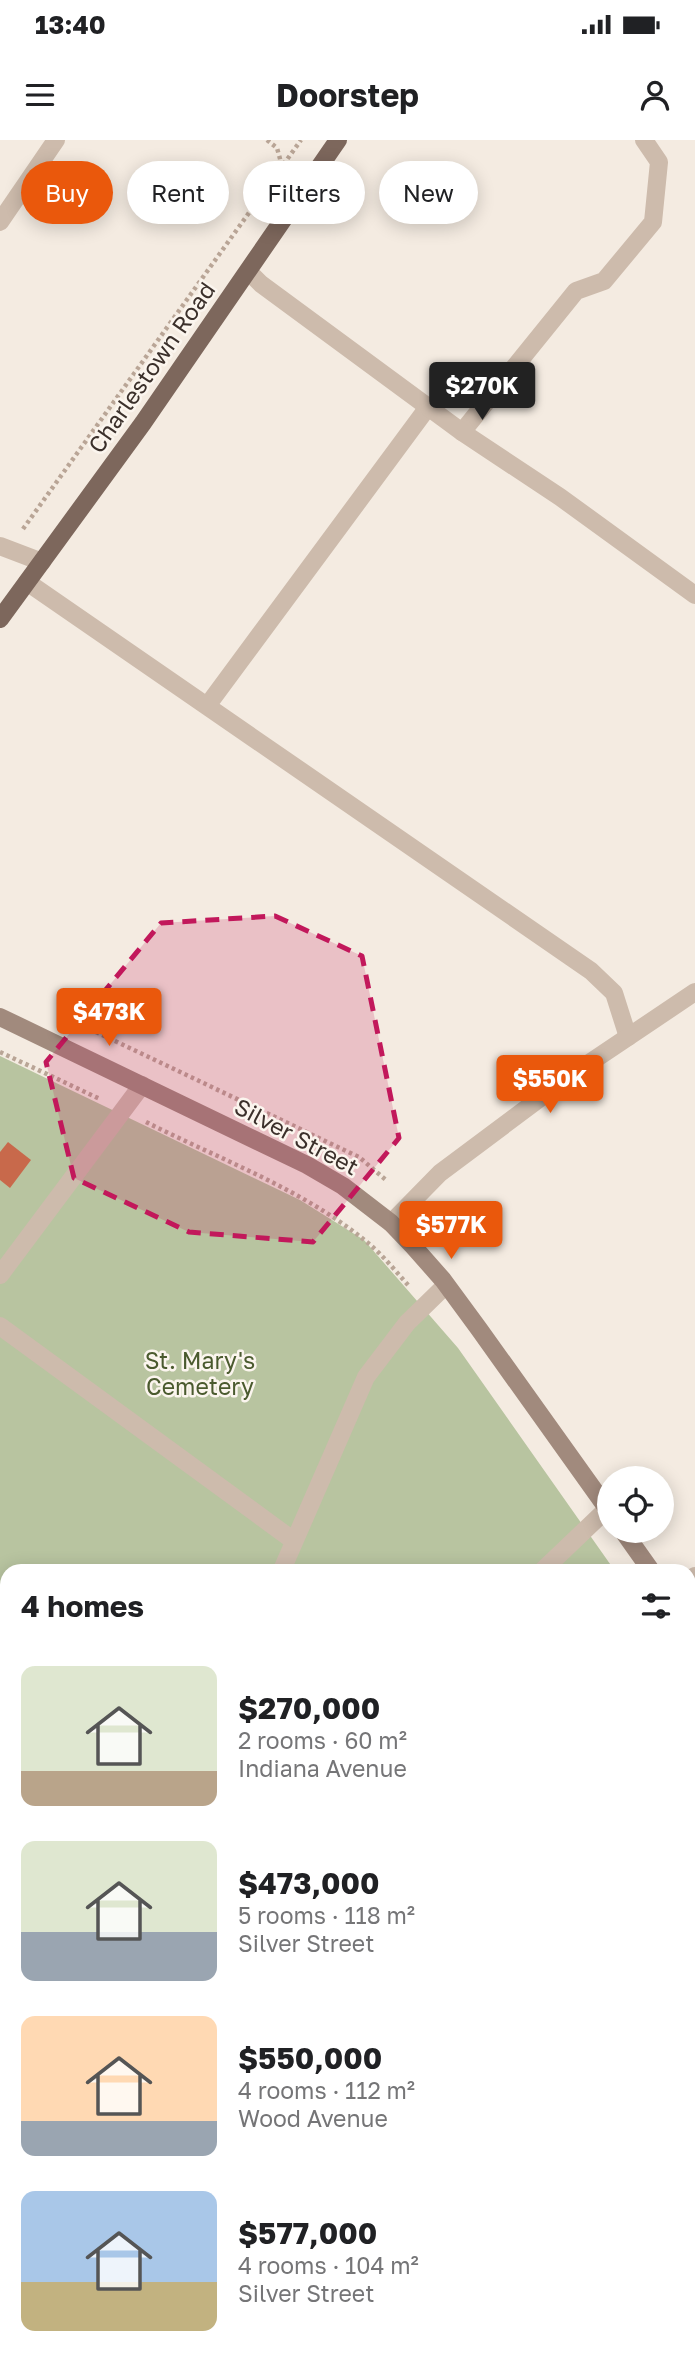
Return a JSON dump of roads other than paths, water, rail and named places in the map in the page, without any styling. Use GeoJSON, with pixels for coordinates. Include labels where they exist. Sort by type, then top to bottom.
{"type":"FeatureCollection","features":[{"type":"Feature","properties":{"kind":"main road","name":"Charlestown Road"},"geometry":{"type":"LineString","coordinates":[[0,619],[249,272],[336,141]]}},
{"type":"Feature","properties":{"kind":"main road","name":"Silver Street"},"geometry":{"type":"LineString","coordinates":[[0,1017],[307,1164],[343,1186],[391,1223],[446,1285],[597,1495]]}},
{"type":"Feature","properties":{"kind":"main road"},"geometry":{"type":"LineString","coordinates":[[631,1543],[646,1564]]}},
{"type":"Feature","properties":{"kind":"street"},"geometry":{"type":"LineString","coordinates":[[0,222],[56,140]]}},
{"type":"Feature","properties":{"kind":"street"},"geometry":{"type":"LineString","coordinates":[[462,432],[576,292],[604,281],[653,222],[659,162],[644,140]]}},
{"type":"Feature","properties":{"kind":"street"},"geometry":{"type":"LineString","coordinates":[[249,272],[261,284],[462,432],[560,497],[695,595]]}},
{"type":"Feature","properties":{"kind":"street"},"geometry":{"type":"LineString","coordinates":[[207,706],[428,407]]}},
{"type":"Feature","properties":{"kind":"street"},"geometry":{"type":"LineString","coordinates":[[4,547],[42,562]]}},
{"type":"Feature","properties":{"kind":"street"},"geometry":{"type":"LineString","coordinates":[[27,582],[591,971],[614,993],[628,1037]]}},
{"type":"Feature","properties":{"kind":"street"},"geometry":{"type":"LineString","coordinates":[[391,1223],[440,1174],[567,1078],[695,992]]}},
{"type":"Feature","properties":{"kind":"street"},"geometry":{"type":"LineString","coordinates":[[0,1275],[142,1085]]}},
{"type":"Feature","properties":{"kind":"street"},"geometry":{"type":"LineString","coordinates":[[284,1564],[366,1377],[407,1323],[446,1285]]}},
{"type":"Feature","properties":{"kind":"street"},"geometry":{"type":"LineString","coordinates":[[0,1326],[294,1541]]}},
{"type":"Feature","properties":{"kind":"street"},"geometry":{"type":"LineString","coordinates":[[550,1564],[597,1520]]}},
{"type":"Feature","properties":{"kind":"park label","name":"St. Mary's Cemetery"},"geometry":{"type":"Point","coordinates":[200,1373]}}]}
